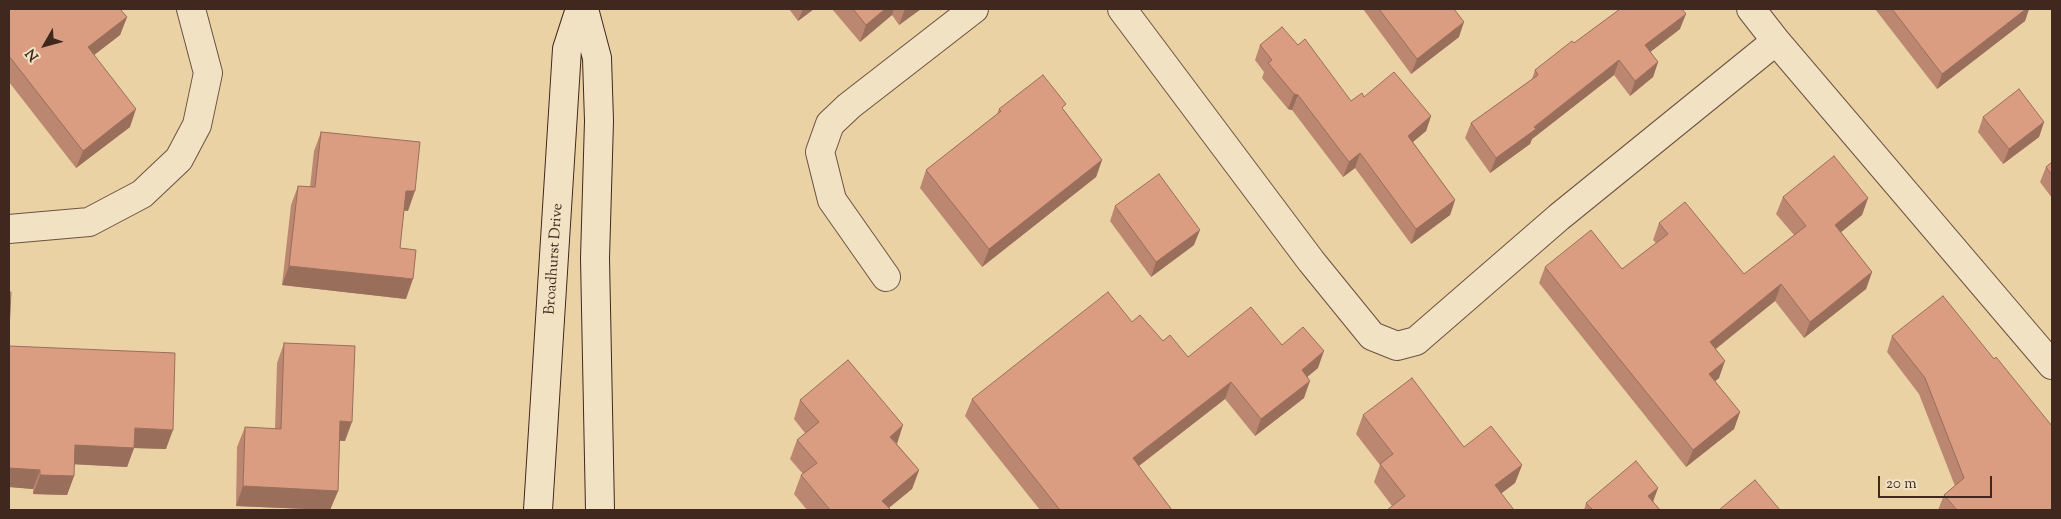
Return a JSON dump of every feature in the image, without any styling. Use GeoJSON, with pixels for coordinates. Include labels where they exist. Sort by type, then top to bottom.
{"type":"FeatureCollection","features":[{"type":"Feature","properties":{"kind":"street"},"geometry":{"type":"LineString","coordinates":[[9,229],[89,222],[142,194],[179,159],[197,125],[208,73],[191,9]]}},
{"type":"Feature","properties":{"kind":"street","name":"Broadhurst Drive"},"geometry":{"type":"LineString","coordinates":[[538,510],[568,49],[582,9]]}},
{"type":"Feature","properties":{"kind":"street","name":"Broadhurst Drive"},"geometry":{"type":"LineString","coordinates":[[582,9],[597,58],[599,121],[595,258],[600,510]]}},
{"type":"Feature","properties":{"kind":"street"},"geometry":{"type":"LineString","coordinates":[[886,277],[832,200],[820,152],[830,124],[849,106],[974,9]]}},
{"type":"Feature","properties":{"kind":"street"},"geometry":{"type":"LineString","coordinates":[[1122,9],[1311,261],[1372,336],[1397,346],[1416,341],[1558,217],[1776,41]]}},
{"type":"Feature","properties":{"kind":"street"},"geometry":{"type":"LineString","coordinates":[[1751,9],[1776,41],[2052,365]]}},
{"type":"Feature","properties":{"kind":"building"},"geometry":{"type":"Polygon","coordinates":[[[9,9],[120,9],[127,17],[88,47],[136,109],[83,151],[9,56],[9,9]]]}},
{"type":"Feature","properties":{"kind":"building"},"geometry":{"type":"Polygon","coordinates":[[[853,9],[885,9],[866,25],[853,9]]]}},
{"type":"Feature","properties":{"kind":"building"},"geometry":{"type":"Polygon","coordinates":[[[1379,9],[1454,9],[1464,22],[1417,59],[1379,9]]]}},
{"type":"Feature","properties":{"kind":"building"},"geometry":{"type":"Polygon","coordinates":[[[1620,9],[1682,9],[1686,14],[1645,45],[1658,62],[1635,81],[1619,60],[1534,127],[1536,129],[1496,158],[1471,123],[1538,75],[1535,70],[1572,41],[1574,43],[1620,9]]]}},
{"type":"Feature","properties":{"kind":"building"},"geometry":{"type":"Polygon","coordinates":[[[1892,9],[2026,9],[1942,74],[1892,9]]]}},
{"type":"Feature","properties":{"kind":"building"},"geometry":{"type":"Polygon","coordinates":[[[1282,27],[1298,45],[1305,39],[1351,101],[1362,93],[1364,97],[1394,72],[1431,116],[1408,136],[1455,200],[1416,229],[1360,153],[1349,162],[1298,95],[1294,94],[1268,63],[1272,60],[1260,45],[1282,27]]]}},
{"type":"Feature","properties":{"kind":"building"},"geometry":{"type":"Polygon","coordinates":[[[1043,75],[1066,104],[1062,108],[1102,160],[989,249],[926,170],[1043,75]]]}},
{"type":"Feature","properties":{"kind":"building"},"geometry":{"type":"Polygon","coordinates":[[[2019,89],[2044,122],[2009,149],[1983,117],[2019,89]]]}},
{"type":"Feature","properties":{"kind":"building"},"geometry":{"type":"Polygon","coordinates":[[[321,132],[420,142],[415,191],[406,191],[400,248],[416,250],[413,279],[289,266],[298,186],[315,187],[321,132]]]}},
{"type":"Feature","properties":{"kind":"building"},"geometry":{"type":"Polygon","coordinates":[[[1834,156],[1868,198],[1835,225],[1872,272],[1810,322],[1781,284],[1710,342],[1725,361],[1709,374],[1740,412],[1693,450],[1545,267],[1591,230],[1622,269],[1668,234],[1659,223],[1685,202],[1744,274],[1806,226],[1783,197],[1834,156]]]}},
{"type":"Feature","properties":{"kind":"building"},"geometry":{"type":"Polygon","coordinates":[[[2052,162],[2052,175],[2046,167],[2052,162]]]}},
{"type":"Feature","properties":{"kind":"building"},"geometry":{"type":"Polygon","coordinates":[[[1159,174],[1200,230],[1156,262],[1115,206],[1159,174]]]}},
{"type":"Feature","properties":{"kind":"building"},"geometry":{"type":"Polygon","coordinates":[[[9,292],[11,292],[9,331],[9,292]]]}},
{"type":"Feature","properties":{"kind":"building"},"geometry":{"type":"Polygon","coordinates":[[[1108,292],[1132,322],[1140,315],[1163,341],[1170,335],[1188,357],[1251,307],[1282,345],[1303,327],[1324,351],[1302,370],[1310,381],[1261,419],[1231,382],[1133,458],[1172,510],[1060,510],[972,399],[1108,292]]]}},
{"type":"Feature","properties":{"kind":"building"},"geometry":{"type":"Polygon","coordinates":[[[1943,296],[2052,426],[2052,510],[1957,510],[1944,495],[1964,478],[1925,378],[1892,336],[1943,296]]]}},
{"type":"Feature","properties":{"kind":"building"},"geometry":{"type":"Polygon","coordinates":[[[284,343],[355,346],[352,422],[340,421],[338,491],[243,486],[245,427],[281,429],[284,343]]]}},
{"type":"Feature","properties":{"kind":"building"},"geometry":{"type":"Polygon","coordinates":[[[9,346],[175,353],[173,430],[135,428],[134,448],[75,445],[74,476],[40,475],[40,470],[9,468],[9,346]]]}},
{"type":"Feature","properties":{"kind":"building"},"geometry":{"type":"Polygon","coordinates":[[[848,360],[903,425],[890,437],[919,470],[882,501],[891,510],[830,510],[801,475],[817,463],[797,440],[819,422],[800,400],[848,360]]]}},
{"type":"Feature","properties":{"kind":"building"},"geometry":{"type":"Polygon","coordinates":[[[1412,378],[1464,447],[1491,426],[1522,465],[1495,485],[1514,510],[1387,510],[1405,496],[1380,464],[1393,454],[1363,415],[1412,378]]]}},
{"type":"Feature","properties":{"kind":"building"},"geometry":{"type":"Polygon","coordinates":[[[1636,461],[1658,488],[1648,496],[1660,510],[1593,510],[1586,503],[1636,461]]]}},
{"type":"Feature","properties":{"kind":"building"},"geometry":{"type":"Polygon","coordinates":[[[1755,480],[1780,510],[1719,510],[1755,480]]]}}]}
